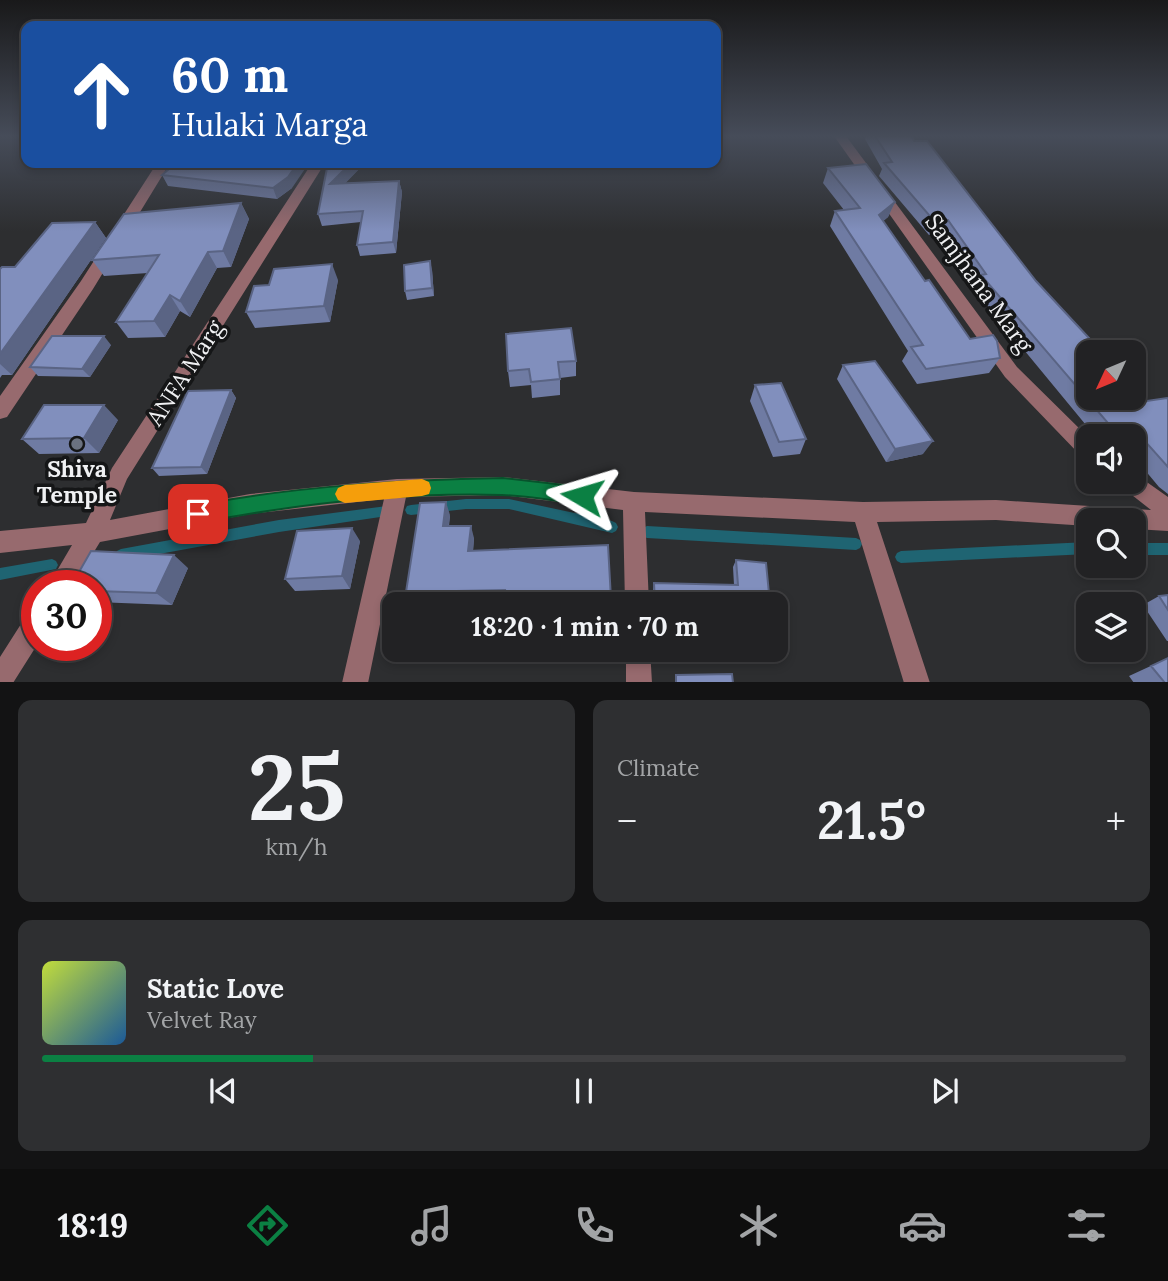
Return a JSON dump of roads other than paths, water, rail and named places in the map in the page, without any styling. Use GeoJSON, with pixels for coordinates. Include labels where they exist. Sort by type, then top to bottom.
{"type":"FeatureCollection","features":[{"type":"Feature","properties":{"kind":"street"},"geometry":{"type":"LineString","coordinates":[[0,411],[88,285],[157,168]]}},
{"type":"Feature","properties":{"kind":"street","name":"ANFA Marg"},"geometry":{"type":"LineString","coordinates":[[70,570],[93,533],[120,474],[315,168]]}},
{"type":"Feature","properties":{"kind":"street","name":"Samjhana Marg"},"geometry":{"type":"LineString","coordinates":[[863,168],[1011,372],[1076,438]]}},
{"type":"Feature","properties":{"kind":"street"},"geometry":{"type":"LineString","coordinates":[[0,542],[93,533],[250,504],[397,488],[503,486],[634,502],[863,513],[996,510],[1168,522]]}},
{"type":"Feature","properties":{"kind":"street"},"geometry":{"type":"LineString","coordinates":[[355,682],[397,488]]}},
{"type":"Feature","properties":{"kind":"street"},"geometry":{"type":"LineString","coordinates":[[1146,493],[1168,510]]}},
{"type":"Feature","properties":{"kind":"street"},"geometry":{"type":"LineString","coordinates":[[634,502],[637,592]]}},
{"type":"Feature","properties":{"kind":"street"},"geometry":{"type":"LineString","coordinates":[[863,513],[917,682]]}},
{"type":"Feature","properties":{"kind":"street"},"geometry":{"type":"LineString","coordinates":[[0,680],[21,647]]}},
{"type":"Feature","properties":{"kind":"street"},"geometry":{"type":"LineString","coordinates":[[638,662],[639,682]]}},
{"type":"Feature","properties":{"kind":"waterway"},"geometry":{"type":"LineString","coordinates":[[411,510],[466,504],[509,504],[612,527]]}},
{"type":"Feature","properties":{"kind":"waterway"},"geometry":{"type":"LineString","coordinates":[[121,555],[279,526],[387,511]]}},
{"type":"Feature","properties":{"kind":"waterway"},"geometry":{"type":"LineString","coordinates":[[647,532],[856,544]]}},
{"type":"Feature","properties":{"kind":"waterway"},"geometry":{"type":"LineString","coordinates":[[901,557],[1076,549]]}},
{"type":"Feature","properties":{"kind":"waterway"},"geometry":{"type":"LineString","coordinates":[[1146,549],[1168,549]]}},
{"type":"Feature","properties":{"kind":"waterway"},"geometry":{"type":"LineString","coordinates":[[0,574],[52,565]]}},
{"type":"Feature","properties":{"kind":"place","name":"Shiva Temple"},"geometry":{"type":"Point","coordinates":[77,444]}}]}
